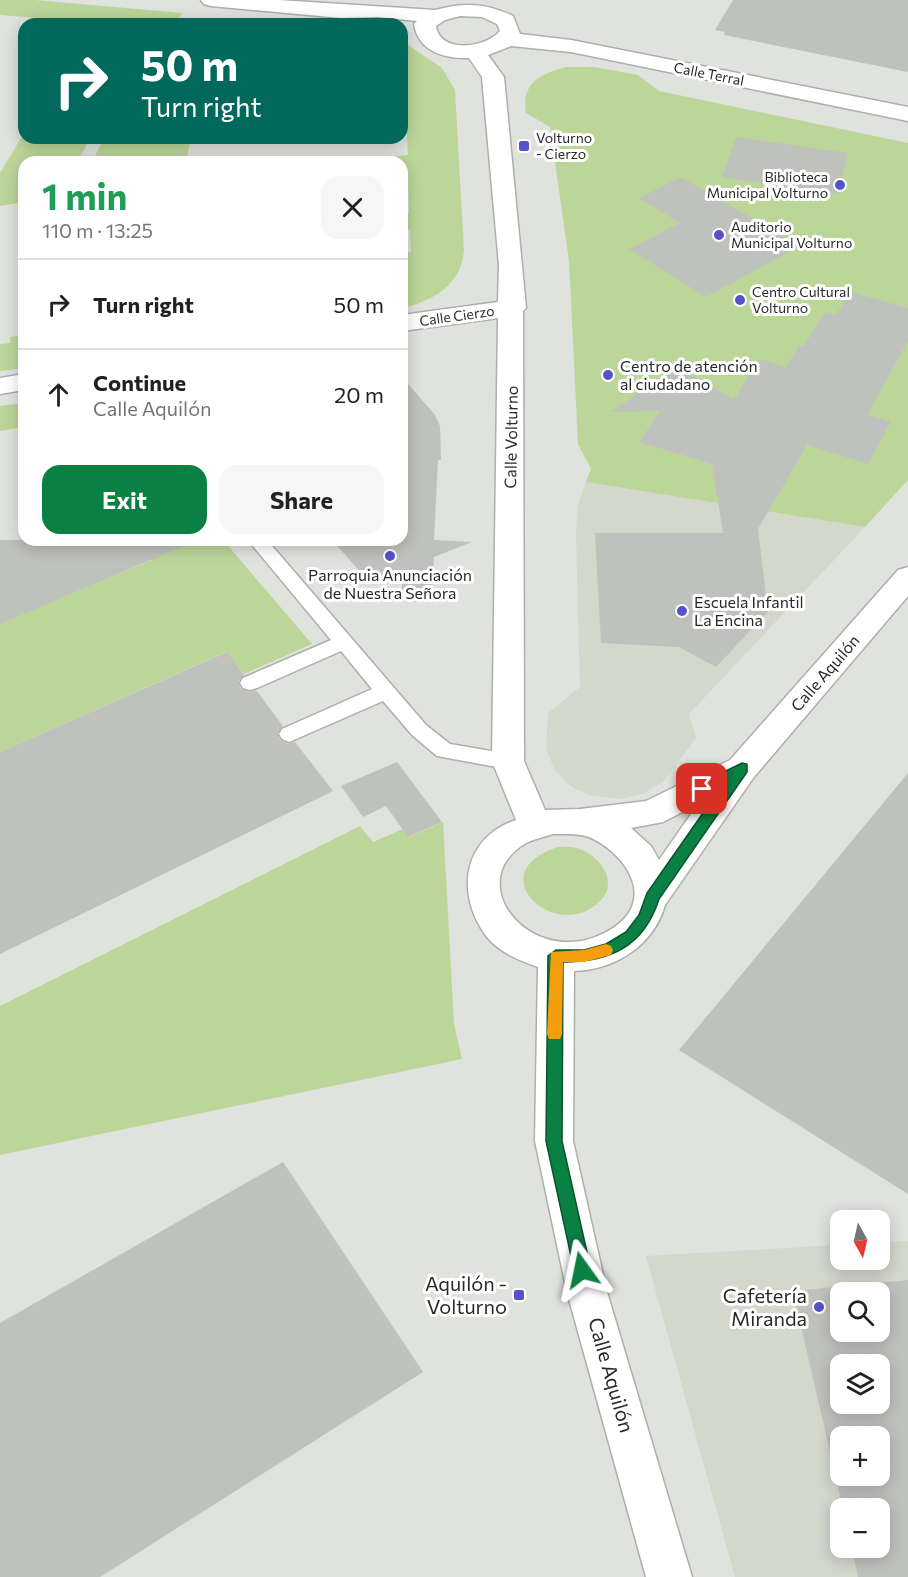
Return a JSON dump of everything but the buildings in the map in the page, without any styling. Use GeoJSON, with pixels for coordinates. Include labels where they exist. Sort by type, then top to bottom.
{"type":"FeatureCollection","features":[{"type":"Feature","properties":{"kind":"street"},"geometry":{"type":"LineString","coordinates":[[211,0],[341,12],[474,10],[497,15],[510,26],[508,39],[501,45],[475,51],[447,49],[435,45],[426,35],[408,30]]}},
{"type":"Feature","properties":{"kind":"street"},"geometry":{"type":"LineString","coordinates":[[426,35],[425,24],[443,9]]}},
{"type":"Feature","properties":{"kind":"street"},"geometry":{"type":"LineString","coordinates":[[341,12],[362,18]]}},
{"type":"Feature","properties":{"kind":"street","name":"Calle Terral"},"geometry":{"type":"LineString","coordinates":[[508,39],[571,46],[908,114]]}},
{"type":"Feature","properties":{"kind":"street","name":"Calle Volturno"},"geometry":{"type":"LineString","coordinates":[[475,51],[493,77],[513,308],[508,761],[534,824]]}},
{"type":"Feature","properties":{"kind":"street","name":"Calle Cierzo"},"geometry":{"type":"LineString","coordinates":[[408,322],[513,308]]}},
{"type":"Feature","properties":{"kind":"street"},"geometry":{"type":"LineString","coordinates":[[0,386],[18,383]]}},
{"type":"Feature","properties":{"kind":"street","name":"Calle Aquilón"},"geometry":{"type":"LineString","coordinates":[[652,897],[742,768],[908,577]]}},
{"type":"Feature","properties":{"kind":"street","name":"Calle Aquilón"},"geometry":{"type":"LineString","coordinates":[[570,821],[625,818],[651,813],[742,768]]}},
{"type":"Feature","properties":{"kind":"street"},"geometry":{"type":"LineString","coordinates":[[570,821],[597,825],[621,837],[639,854],[650,875],[652,897],[646,918],[631,936],[610,949],[584,956],[556,956],[528,949],[505,934],[489,915],[481,893],[483,870],[494,850],[512,834],[534,824],[570,821]]}},
{"type":"Feature","properties":{"kind":"street","name":"Calle Aquilón"},"geometry":{"type":"LineString","coordinates":[[556,956],[554,1141],[587,1292],[669,1577]]}},
{"type":"Feature","properties":{"kind":"lane"},"geometry":{"type":"LineString","coordinates":[[262,546],[419,730],[444,751],[508,761]]}},
{"type":"Feature","properties":{"kind":"lane"},"geometry":{"type":"LineString","coordinates":[[250,683],[344,642]]}},
{"type":"Feature","properties":{"kind":"lane"},"geometry":{"type":"LineString","coordinates":[[289,734],[386,691]]}},
{"type":"Feature","properties":{"kind":"shaded area","name":"Escuela Infantil La Encina"},"geometry":{"type":"Polygon","coordinates":[[[586,482],[865,527],[689,714],[696,738],[663,782],[642,794],[620,799],[590,795],[572,787],[555,771],[546,748],[548,713],[580,687],[576,534],[578,505],[586,482]]]}},
{"type":"Feature","properties":{"kind":"shaded area"},"geometry":{"type":"Polygon","coordinates":[[[908,1241],[908,1577],[735,1577],[646,1256],[830,1246],[830,1270],[890,1270],[890,1242],[908,1241]]]}},
{"type":"Feature","properties":{"kind":"green space"},"geometry":{"type":"Polygon","coordinates":[[[0,0],[35,0],[182,13],[179,18],[34,18],[0,15],[0,0]]]}},
{"type":"Feature","properties":{"kind":"green space"},"geometry":{"type":"Polygon","coordinates":[[[408,45],[442,68],[455,90],[464,251],[457,274],[451,283],[435,296],[408,307],[408,252],[411,252],[410,230],[408,230],[408,156],[397,156],[408,155],[408,45]]]}},
{"type":"Feature","properties":{"kind":"green space","name":"Centro Cultural Volturno"},"geometry":{"type":"Polygon","coordinates":[[[566,67],[594,67],[638,75],[659,91],[908,143],[908,480],[865,527],[586,482],[591,469],[578,444],[569,261],[550,127],[526,113],[525,103],[526,94],[534,81],[566,67]]]}},
{"type":"Feature","properties":{"kind":"green space"},"geometry":{"type":"Polygon","coordinates":[[[18,143],[87,144],[81,156],[18,156],[18,203],[0,206],[0,173],[18,143]]]}},
{"type":"Feature","properties":{"kind":"green space"},"geometry":{"type":"Polygon","coordinates":[[[101,144],[190,144],[187,156],[95,156],[101,144]]]}},
{"type":"Feature","properties":{"kind":"green space"},"geometry":{"type":"Polygon","coordinates":[[[18,336],[18,369],[0,371],[0,344],[10,343],[10,337],[18,336]]]}},
{"type":"Feature","properties":{"kind":"green space"},"geometry":{"type":"Polygon","coordinates":[[[18,404],[18,428],[0,431],[0,406],[18,404]]]}},
{"type":"Feature","properties":{"kind":"green space"},"geometry":{"type":"Polygon","coordinates":[[[142,546],[228,546],[312,644],[244,674],[226,652],[0,752],[0,623],[152,560],[142,546]]]}},
{"type":"Feature","properties":{"kind":"green space"},"geometry":{"type":"Polygon","coordinates":[[[443,822],[454,1024],[462,1059],[0,1155],[0,1006],[360,826],[373,842],[403,829],[409,837],[443,822]]]}},
{"type":"Feature","properties":{"kind":"green space"},"geometry":{"type":"Polygon","coordinates":[[[558,847],[572,847],[584,851],[604,868],[608,884],[606,892],[601,900],[583,912],[565,915],[547,910],[533,900],[525,887],[524,873],[535,859],[558,847]]]}},
{"type":"Feature","properties":{"kind":"slow traffic"},"geometry":{"type":"LineString","coordinates":[[555,1034],[556,956],[584,956],[606,950]]}},
{"type":"Feature","properties":{"kind":"place","name":"Volturno - Cierzo"},"geometry":{"type":"Point","coordinates":[524,146]}},
{"type":"Feature","properties":{"kind":"place","name":"Biblioteca Municipal Volturno"},"geometry":{"type":"Point","coordinates":[840,185]}},
{"type":"Feature","properties":{"kind":"place","name":"Auditorio Municipal Volturno"},"geometry":{"type":"Point","coordinates":[719,235]}},
{"type":"Feature","properties":{"kind":"place","name":"Centro Cultural Volturno"},"geometry":{"type":"Point","coordinates":[740,300]}},
{"type":"Feature","properties":{"kind":"place","name":"Centro de atención al ciudadano"},"geometry":{"type":"Point","coordinates":[608,375]}},
{"type":"Feature","properties":{"kind":"place","name":"Parroquia Anunciación de Nuestra Señora"},"geometry":{"type":"Point","coordinates":[390,556]}},
{"type":"Feature","properties":{"kind":"place","name":"Escuela Infantil La Encina"},"geometry":{"type":"Point","coordinates":[682,611]}},
{"type":"Feature","properties":{"kind":"place","name":"Aquilón - Volturno"},"geometry":{"type":"Point","coordinates":[519,1295]}},
{"type":"Feature","properties":{"kind":"place","name":"Cafetería Miranda"},"geometry":{"type":"Point","coordinates":[819,1307]}},
{"type":"Feature","properties":{"kind":"route"},"geometry":{"type":"LineString","coordinates":[[582,1270],[554,1141],[556,956],[584,956],[610,949],[631,936],[646,918],[652,897],[742,768],[702,789]]}}]}
